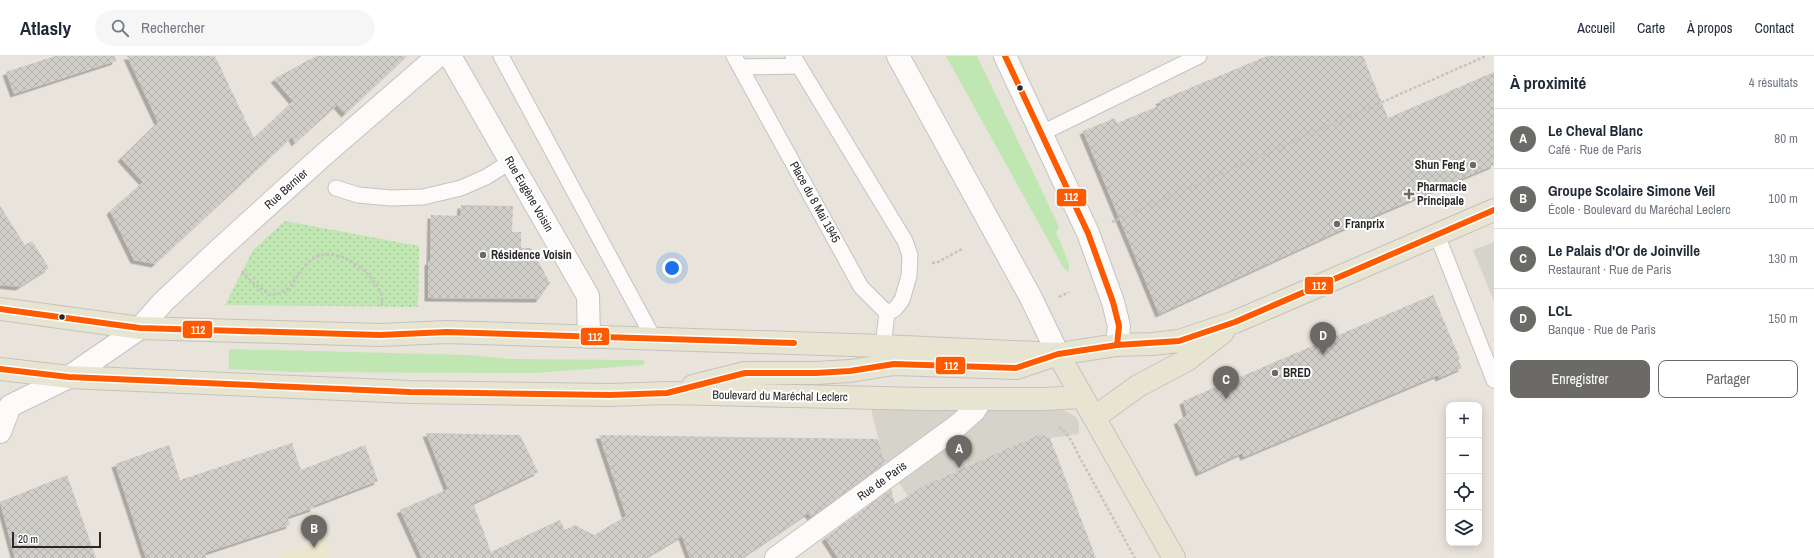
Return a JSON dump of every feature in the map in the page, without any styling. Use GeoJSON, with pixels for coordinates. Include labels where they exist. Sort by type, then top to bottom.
{"type":"FeatureCollection","features":[{"type":"Feature","properties":{"kind":"main road"},"geometry":{"type":"LineString","coordinates":[[667,393],[745,373],[816,373],[850,371],[894,364],[1016,368],[1058,354],[1117,345],[1152,344],[1178,341],[1235,322],[1494,210]]}},
{"type":"Feature","properties":{"kind":"main road"},"geometry":{"type":"LineString","coordinates":[[0,309],[140,328],[380,335],[447,332],[883,346],[1058,354]]}},
{"type":"Feature","properties":{"kind":"main road"},"geometry":{"type":"LineString","coordinates":[[1095,418],[1138,386],[1187,360],[1235,322]]}},
{"type":"Feature","properties":{"kind":"main road"},"geometry":{"type":"LineString","coordinates":[[1058,354],[1174,558]]}},
{"type":"Feature","properties":{"kind":"main road","name":"Boulevard du Maréchal Leclerc"},"geometry":{"type":"LineString","coordinates":[[0,369],[69,377],[410,392],[610,395],[667,393],[982,399],[1044,399],[1082,397]]}},
{"type":"Feature","properties":{"kind":"street","name":"Rue Bernier"},"geometry":{"type":"LineString","coordinates":[[0,432],[10,406],[69,377],[140,328],[163,302],[222,247],[319,159],[438,56]]}},
{"type":"Feature","properties":{"kind":"street","name":"Rue Eugène Voisin"},"geometry":{"type":"LineString","coordinates":[[450,56],[588,296],[589,337]]}},
{"type":"Feature","properties":{"kind":"street"},"geometry":{"type":"LineString","coordinates":[[898,56],[1027,289],[1058,354]]}},
{"type":"Feature","properties":{"kind":"street"},"geometry":{"type":"LineString","coordinates":[[1005,56],[1088,233],[1113,302],[1119,326],[1117,345]]}},
{"type":"Feature","properties":{"kind":"street","name":"Rue de Paris"},"geometry":{"type":"LineString","coordinates":[[776,558],[957,426],[974,411],[982,399]]}},
{"type":"Feature","properties":{"kind":"lane"},"geometry":{"type":"LineString","coordinates":[[501,56],[654,339]]}},
{"type":"Feature","properties":{"kind":"lane"},"geometry":{"type":"LineString","coordinates":[[1042,133],[1199,56]]}},
{"type":"Feature","properties":{"kind":"lane"},"geometry":{"type":"LineString","coordinates":[[737,62],[796,61],[905,241],[910,255],[909,276],[902,300],[896,309],[887,313],[883,346]]}},
{"type":"Feature","properties":{"kind":"lane","name":"Place du 8 Mai 1945"},"geometry":{"type":"LineString","coordinates":[[737,62],[861,287],[887,313]]}},
{"type":"Feature","properties":{"kind":"lane"},"geometry":{"type":"LineString","coordinates":[[336,188],[358,196],[391,198],[423,197],[461,188],[486,177],[510,162]]}},
{"type":"Feature","properties":{"kind":"lane"},"geometry":{"type":"LineString","coordinates":[[1437,235],[1494,380]]}},
{"type":"Feature","properties":{"kind":"path"},"geometry":{"type":"LineString","coordinates":[[1110,223],[1486,56]]}},
{"type":"Feature","properties":{"kind":"path"},"geometry":{"type":"LineString","coordinates":[[938,262],[962,249]]}},
{"type":"Feature","properties":{"kind":"path"},"geometry":{"type":"LineString","coordinates":[[242,270],[250,282],[270,295],[283,293],[290,287],[298,274],[307,264],[317,257],[330,254],[343,257],[368,275],[382,296],[381,306]]}},
{"type":"Feature","properties":{"kind":"path"},"geometry":{"type":"LineString","coordinates":[[1055,299],[1069,292]]}},
{"type":"Feature","properties":{"kind":"path"},"geometry":{"type":"LineString","coordinates":[[1059,426],[1066,432],[1073,442],[1080,458],[1135,558]]}},
{"type":"Feature","properties":{"kind":"shaded area"},"geometry":{"type":"Polygon","coordinates":[[[1494,242],[1494,301],[1473,250],[1494,242]]]}},
{"type":"Feature","properties":{"kind":"shaded area"},"geometry":{"type":"Polygon","coordinates":[[[871,409],[1060,410],[1066,411],[1076,417],[1079,422],[1079,434],[1050,438],[1040,434],[933,481],[908,496],[884,461],[871,409]]]}},
{"type":"Feature","properties":{"kind":"shaded area"},"geometry":{"type":"Polygon","coordinates":[[[325,538],[332,558],[274,558],[325,538]]]}},
{"type":"Feature","properties":{"kind":"green space"},"geometry":{"type":"Polygon","coordinates":[[[946,56],[977,56],[1056,220],[1059,228],[1056,232],[1069,264],[1069,270],[1067,271],[1063,267],[946,56]]]}},
{"type":"Feature","properties":{"kind":"green space"},"geometry":{"type":"Polygon","coordinates":[[[285,221],[419,246],[418,307],[225,305],[253,250],[285,221]]]}},
{"type":"Feature","properties":{"kind":"green space"},"geometry":{"type":"Polygon","coordinates":[[[229,349],[470,355],[510,359],[643,360],[645,362],[643,365],[534,373],[296,372],[229,369],[229,349]]]}},
{"type":"Feature","properties":{"kind":"building"},"geometry":{"type":"Polygon","coordinates":[[[55,56],[115,56],[116,61],[14,94],[6,72],[55,56]]]}},
{"type":"Feature","properties":{"kind":"building"},"geometry":{"type":"Polygon","coordinates":[[[127,56],[215,56],[254,138],[293,101],[274,79],[316,56],[407,56],[345,114],[337,105],[295,143],[292,137],[155,264],[134,260],[110,211],[143,182],[121,158],[158,122],[127,56]]]}},
{"type":"Feature","properties":{"kind":"building"},"geometry":{"type":"Polygon","coordinates":[[[1267,56],[1363,56],[1388,118],[1494,72],[1494,165],[1341,230],[1159,314],[1083,131],[1115,118],[1117,123],[1161,105],[1159,101],[1267,56]]]}},
{"type":"Feature","properties":{"kind":"building","name":"Résidence Voisin"},"geometry":{"type":"Polygon","coordinates":[[[461,205],[513,206],[512,232],[521,232],[521,248],[531,248],[550,283],[539,299],[428,298],[428,262],[430,261],[431,215],[460,216],[461,205]]]}},
{"type":"Feature","properties":{"kind":"building"},"geometry":{"type":"Polygon","coordinates":[[[0,206],[25,245],[32,241],[49,268],[19,287],[0,285],[0,206]]]}},
{"type":"Feature","properties":{"kind":"building"},"geometry":{"type":"Polygon","coordinates":[[[1433,295],[1460,359],[1458,360],[1462,368],[1439,378],[1438,375],[1244,457],[1242,453],[1199,473],[1177,421],[1187,416],[1183,401],[1433,295]]]}},
{"type":"Feature","properties":{"kind":"building"},"geometry":{"type":"Polygon","coordinates":[[[426,433],[520,435],[538,472],[473,503],[491,552],[560,520],[565,530],[575,525],[594,535],[626,516],[599,435],[878,439],[885,463],[811,517],[808,513],[742,558],[690,558],[682,536],[645,558],[422,558],[400,510],[448,489],[426,433]]]}},
{"type":"Feature","properties":{"kind":"building"},"geometry":{"type":"Polygon","coordinates":[[[1040,434],[1050,438],[1096,558],[838,558],[825,538],[891,489],[895,504],[925,485],[1040,434]]]}},
{"type":"Feature","properties":{"kind":"building"},"geometry":{"type":"Polygon","coordinates":[[[292,443],[301,470],[365,445],[378,481],[313,506],[314,508],[287,517],[290,525],[205,553],[206,558],[146,558],[115,464],[169,445],[180,480],[292,443]]]}},
{"type":"Feature","properties":{"kind":"building"},"geometry":{"type":"Polygon","coordinates":[[[67,475],[96,558],[15,558],[0,502],[67,475]]]}},
{"type":"Feature","properties":{"kind":"transit line","name":"112"},"geometry":{"type":"LineString","coordinates":[[1005,56],[1088,233],[1113,302],[1119,326],[1117,345]]}},
{"type":"Feature","properties":{"kind":"transit line","name":"112"},"geometry":{"type":"LineString","coordinates":[[0,369],[69,377],[410,392],[610,395],[667,393],[745,373],[816,373],[850,371],[894,364],[1016,368],[1058,354],[1117,345],[1179,341],[1235,322],[1494,210]]}},
{"type":"Feature","properties":{"kind":"transit line","name":"112"},"geometry":{"type":"LineString","coordinates":[[0,309],[140,328],[380,335],[447,332],[794,343]]}},
{"type":"Feature","properties":{"kind":"place","name":"Shun Feng"},"geometry":{"type":"Point","coordinates":[1473,165]}},
{"type":"Feature","properties":{"kind":"place","name":"Pharmacie Principale"},"geometry":{"type":"Point","coordinates":[1409,194]}},
{"type":"Feature","properties":{"kind":"place","name":"Franprix"},"geometry":{"type":"Point","coordinates":[1337,224]}},
{"type":"Feature","properties":{"kind":"place","name":"Résidence Voisin"},"geometry":{"type":"Point","coordinates":[483,255]}},
{"type":"Feature","properties":{"kind":"place","name":"LCL"},"geometry":{"type":"Point","coordinates":[1323,355]}},
{"type":"Feature","properties":{"kind":"place","name":"BRED"},"geometry":{"type":"Point","coordinates":[1275,373]}},
{"type":"Feature","properties":{"kind":"place","name":"Le Palais d'Or de Joinville"},"geometry":{"type":"Point","coordinates":[1226,399]}},
{"type":"Feature","properties":{"kind":"place","name":"Le Cheval Blanc"},"geometry":{"type":"Point","coordinates":[959,468]}},
{"type":"Feature","properties":{"kind":"place","name":"Groupe Scolaire Simone Veil"},"geometry":{"type":"Point","coordinates":[314,548]}}]}
